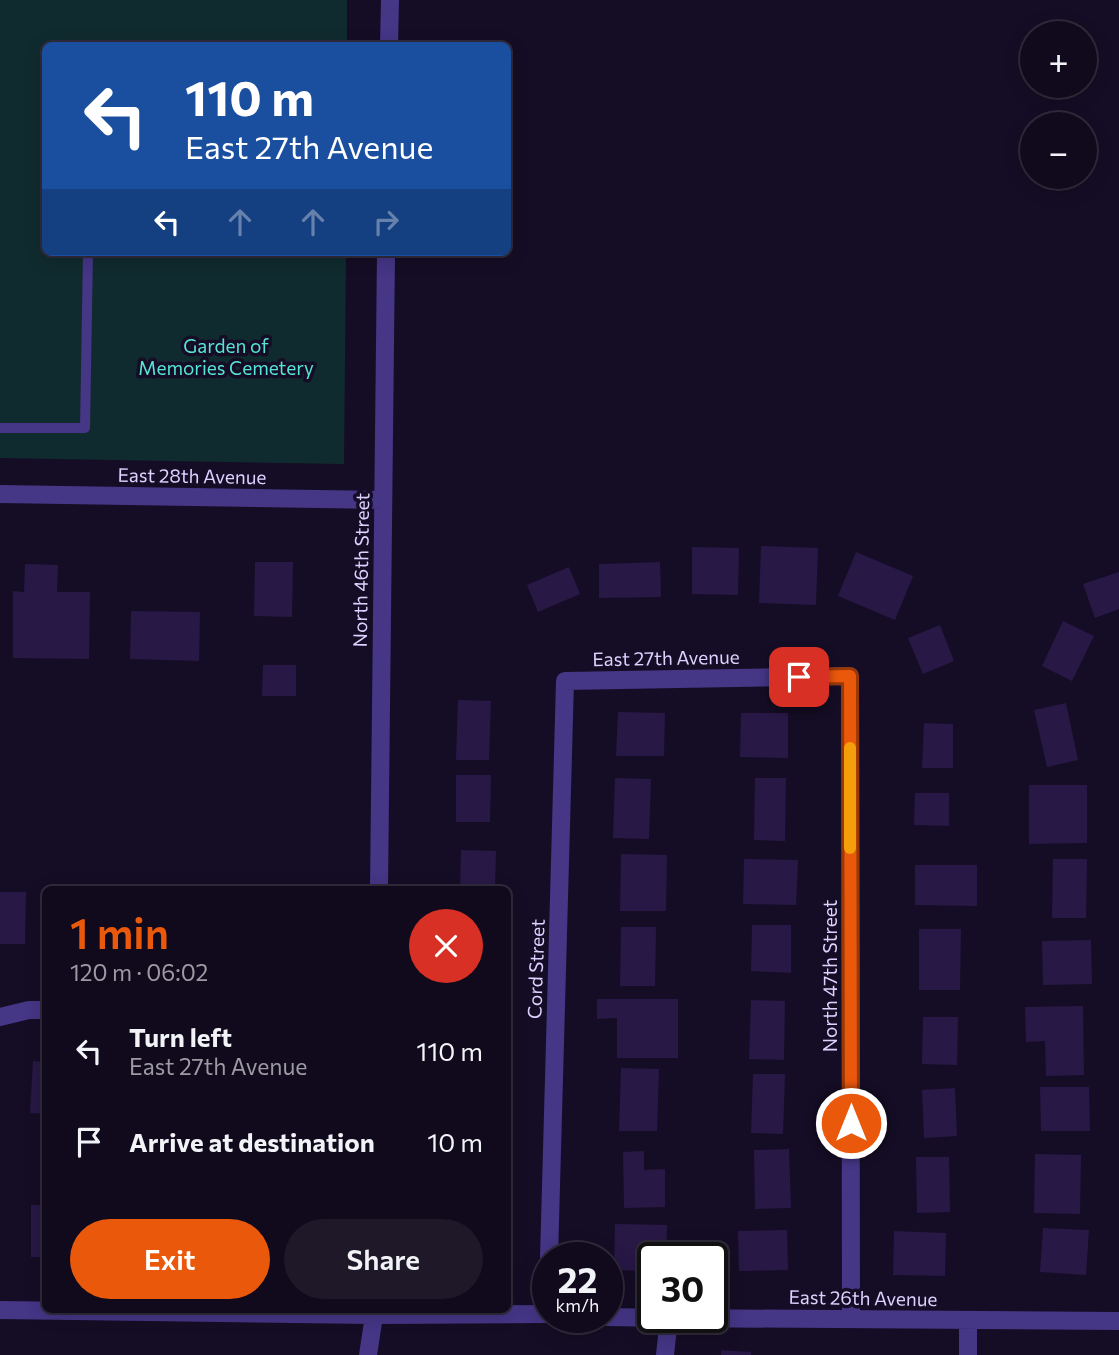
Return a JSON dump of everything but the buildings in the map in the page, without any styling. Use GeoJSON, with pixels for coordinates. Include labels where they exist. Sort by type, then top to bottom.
{"type":"FeatureCollection","features":[{"type":"Feature","properties":{"kind":"street"},"geometry":{"type":"LineString","coordinates":[[389,42],[390,0]]}},
{"type":"Feature","properties":{"kind":"street","name":"North 46th Street"},"geometry":{"type":"LineString","coordinates":[[379,886],[386,256]]}},
{"type":"Feature","properties":{"kind":"street","name":"East 28th Avenue"},"geometry":{"type":"LineString","coordinates":[[0,494],[383,500]]}},
{"type":"Feature","properties":{"kind":"street","name":"East 27th Avenue"},"geometry":{"type":"LineString","coordinates":[[565,681],[850,676]]}},
{"type":"Feature","properties":{"kind":"street","name":"North 47th Street"},"geometry":{"type":"LineString","coordinates":[[850,676],[851,1319]]}},
{"type":"Feature","properties":{"kind":"street","name":"Cord Street"},"geometry":{"type":"LineString","coordinates":[[549,1242],[565,681]]}},
{"type":"Feature","properties":{"kind":"street"},"geometry":{"type":"LineString","coordinates":[[0,1017],[29,1010],[42,1010]]}},
{"type":"Feature","properties":{"kind":"street"},"geometry":{"type":"LineString","coordinates":[[0,1310],[42,1310]]}},
{"type":"Feature","properties":{"kind":"street"},"geometry":{"type":"LineString","coordinates":[[368,1355],[375,1313]]}},
{"type":"Feature","properties":{"kind":"street"},"geometry":{"type":"LineString","coordinates":[[433,1313],[532,1315]]}},
{"type":"Feature","properties":{"kind":"street","name":"East 26th Avenue"},"geometry":{"type":"LineString","coordinates":[[728,1318],[1119,1321]]}},
{"type":"Feature","properties":{"kind":"street"},"geometry":{"type":"LineString","coordinates":[[968,1321],[968,1355]]}},
{"type":"Feature","properties":{"kind":"street"},"geometry":{"type":"LineString","coordinates":[[665,1355],[667,1333]]}},
{"type":"Feature","properties":{"kind":"lane"},"geometry":{"type":"LineString","coordinates":[[0,428],[85,428],[88,256]]}},
{"type":"Feature","properties":{"kind":"green space","name":"Garden of Memories Cemetery"},"geometry":{"type":"Polygon","coordinates":[[[0,0],[347,0],[347,42],[42,42],[42,256],[346,256],[344,464],[0,458],[0,0]]]}},
{"type":"Feature","properties":{"kind":"slow traffic"},"geometry":{"type":"LineString","coordinates":[[850,748],[850,848]]}},
{"type":"Feature","properties":{"kind":"route"},"geometry":{"type":"LineString","coordinates":[[799,677],[850,676],[851,1123]]}}]}
